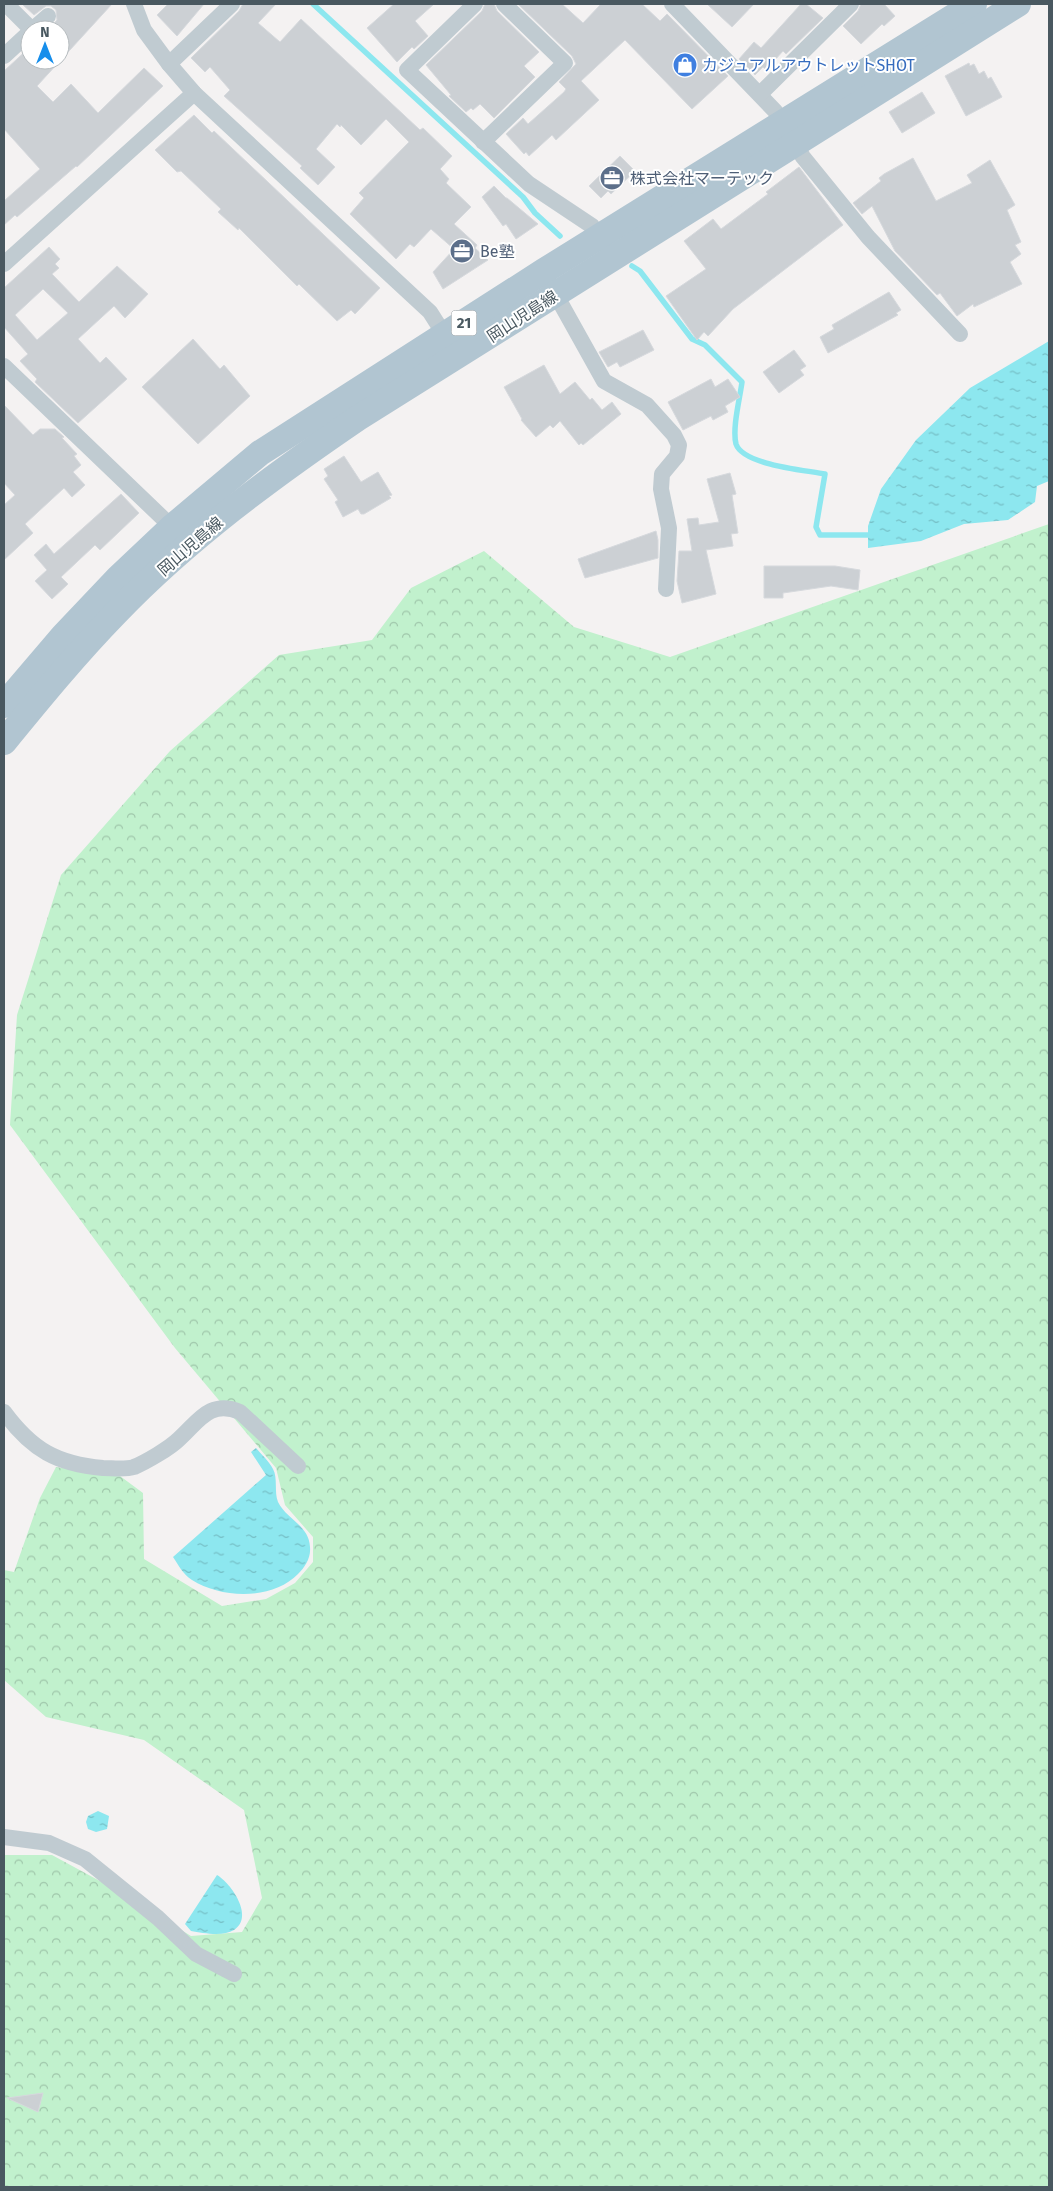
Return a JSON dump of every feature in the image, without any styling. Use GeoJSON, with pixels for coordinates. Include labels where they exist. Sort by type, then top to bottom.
{"type":"FeatureCollection","features":[{"type":"Feature","properties":{"kind":"main road","name":"岡山児島線"},"geometry":{"type":"LineString","coordinates":[[789,134],[974,4]]}},
{"type":"Feature","properties":{"kind":"main road","name":"岡山児島線"},"geometry":{"type":"LineString","coordinates":[[4,742],[79,653],[117,612],[204,534],[296,460],[366,413],[544,271],[606,248],[789,134],[1018,4]]}},
{"type":"Feature","properties":{"kind":"main road","name":"岡山児島線"},"geometry":{"type":"LineString","coordinates":[[4,705],[75,623],[118,578],[172,526],[260,453],[452,346],[556,296],[606,248]]}},
{"type":"Feature","properties":{"kind":"street"},"geometry":{"type":"LineString","coordinates":[[6,4],[32,30],[48,16]]}},
{"type":"Feature","properties":{"kind":"street"},"geometry":{"type":"LineString","coordinates":[[134,4],[144,30],[169,64],[194,93],[430,312],[452,346]]}},
{"type":"Feature","properties":{"kind":"street"},"geometry":{"type":"LineString","coordinates":[[169,64],[232,4]]}},
{"type":"Feature","properties":{"kind":"street"},"geometry":{"type":"LineString","coordinates":[[475,4],[407,70],[529,184],[586,222],[606,248]]}},
{"type":"Feature","properties":{"kind":"street"},"geometry":{"type":"LineString","coordinates":[[483,142],[565,64],[504,4]]}},
{"type":"Feature","properties":{"kind":"street"},"geometry":{"type":"LineString","coordinates":[[672,4],[775,111],[803,157],[868,237],[960,334]]}},
{"type":"Feature","properties":{"kind":"street"},"geometry":{"type":"LineString","coordinates":[[760,94],[851,4]]}},
{"type":"Feature","properties":{"kind":"street"},"geometry":{"type":"LineString","coordinates":[[4,56],[20,41]]}},
{"type":"Feature","properties":{"kind":"street"},"geometry":{"type":"LineString","coordinates":[[4,264],[194,93]]}},
{"type":"Feature","properties":{"kind":"street"},"geometry":{"type":"LineString","coordinates":[[544,271],[604,381],[647,405],[674,435],[679,445],[677,456],[662,474],[661,489],[669,528],[666,589]]}},
{"type":"Feature","properties":{"kind":"street"},"geometry":{"type":"LineString","coordinates":[[4,366],[172,526]]}},
{"type":"Feature","properties":{"kind":"street"},"geometry":{"type":"LineString","coordinates":[[4,1412],[45,1454],[69,1463],[112,1468],[133,1467],[179,1440],[192,1424],[209,1412],[219,1408],[229,1408],[240,1412],[298,1466]]}},
{"type":"Feature","properties":{"kind":"street"},"geometry":{"type":"LineString","coordinates":[[4,1838],[49,1843],[85,1859],[158,1918],[196,1954],[234,1974]]}},
{"type":"Feature","properties":{"kind":"green space"},"geometry":{"type":"Polygon","coordinates":[[[1049,524],[1049,2187],[4,2187],[4,1855],[52,1855],[109,1886],[191,1936],[242,1932],[262,1898],[244,1810],[144,1740],[46,1717],[4,1680],[4,1570],[14,1572],[40,1498],[56,1467],[120,1476],[143,1493],[144,1559],[222,1606],[266,1599],[295,1583],[313,1562],[313,1537],[285,1505],[276,1468],[175,1348],[10,1125],[17,1015],[61,875],[170,751],[279,655],[372,640],[411,588],[484,551],[574,627],[670,657],[1049,524]]]}},
{"type":"Feature","properties":{"kind":"water"},"geometry":{"type":"Polygon","coordinates":[[[1049,341],[1049,481],[1037,486],[1035,502],[1008,520],[964,524],[921,541],[868,548],[868,526],[881,489],[916,440],[970,388],[1049,341]]]}},
{"type":"Feature","properties":{"kind":"water"},"geometry":{"type":"Polygon","coordinates":[[[256,1448],[273,1469],[278,1502],[306,1533],[309,1539],[310,1555],[298,1574],[287,1583],[275,1589],[247,1594],[218,1591],[189,1578],[181,1570],[173,1557],[266,1475],[251,1452],[256,1448]]]}},
{"type":"Feature","properties":{"kind":"water"},"geometry":{"type":"Polygon","coordinates":[[[98,1811],[109,1816],[107,1829],[96,1832],[88,1829],[86,1822],[88,1816],[98,1811]]]}},
{"type":"Feature","properties":{"kind":"water"},"geometry":{"type":"Polygon","coordinates":[[[217,1875],[229,1885],[239,1901],[242,1909],[240,1924],[234,1930],[224,1933],[213,1934],[191,1931],[185,1924],[217,1875]]]}},
{"type":"Feature","properties":{"kind":"building"},"geometry":{"type":"Polygon","coordinates":[[[22,4],[112,4],[70,50],[70,20],[57,20],[56,10],[51,6],[46,6],[34,15],[22,4]]]}},
{"type":"Feature","properties":{"kind":"building"},"geometry":{"type":"Polygon","coordinates":[[[168,4],[204,4],[177,36],[157,15],[168,4]]]}},
{"type":"Feature","properties":{"kind":"building"},"geometry":{"type":"Polygon","coordinates":[[[243,4],[276,4],[258,23],[280,42],[301,19],[420,130],[423,128],[452,156],[440,169],[449,179],[446,183],[471,207],[454,224],[477,245],[475,248],[488,260],[443,289],[433,272],[454,249],[431,229],[414,247],[410,244],[396,259],[350,214],[364,198],[359,193],[409,142],[386,119],[361,145],[341,125],[340,127],[337,124],[316,149],[335,167],[318,185],[300,168],[302,166],[224,96],[230,90],[210,67],[205,72],[191,58],[239,11],[243,4]]]}},
{"type":"Feature","properties":{"kind":"building"},"geometry":{"type":"Polygon","coordinates":[[[394,4],[434,4],[415,21],[428,36],[414,49],[412,47],[397,62],[367,28],[394,4]]]}},
{"type":"Feature","properties":{"kind":"building"},"geometry":{"type":"Polygon","coordinates":[[[485,4],[494,4],[497,11],[539,52],[524,66],[535,77],[494,118],[480,104],[473,110],[471,108],[466,112],[449,96],[451,95],[426,65],[482,11],[485,4]]]}},
{"type":"Feature","properties":{"kind":"building"},"geometry":{"type":"Polygon","coordinates":[[[518,4],[562,4],[583,23],[601,4],[642,4],[660,21],[667,14],[728,76],[692,109],[625,40],[581,81],[599,100],[556,140],[552,135],[529,156],[526,152],[524,154],[506,134],[523,118],[528,124],[564,92],[566,89],[559,82],[576,64],[572,56],[518,4]]]}},
{"type":"Feature","properties":{"kind":"building"},"geometry":{"type":"Polygon","coordinates":[[[707,4],[754,4],[732,27],[707,4]]]}},
{"type":"Feature","properties":{"kind":"building"},"geometry":{"type":"Polygon","coordinates":[[[801,4],[806,4],[823,18],[786,54],[783,51],[766,70],[763,67],[755,75],[739,59],[754,42],[761,48],[801,4]]]}},
{"type":"Feature","properties":{"kind":"building"},"geometry":{"type":"Polygon","coordinates":[[[861,4],[884,4],[895,16],[884,26],[882,24],[861,44],[843,26],[858,11],[861,4]]]}},
{"type":"Feature","properties":{"kind":"building"},"geometry":{"type":"Polygon","coordinates":[[[20,56],[20,70],[52,70],[37,86],[53,102],[71,84],[98,113],[144,68],[163,86],[77,167],[17,217],[15,215],[4,225],[4,201],[40,169],[4,129],[4,71],[20,56]]]}},
{"type":"Feature","properties":{"kind":"building"},"geometry":{"type":"Polygon","coordinates":[[[969,63],[970,66],[974,64],[979,74],[984,71],[988,79],[991,77],[1002,97],[966,116],[945,76],[969,63]]]}},
{"type":"Feature","properties":{"kind":"building"},"geometry":{"type":"Polygon","coordinates":[[[922,92],[935,113],[902,133],[889,112],[922,92]]]}},
{"type":"Feature","properties":{"kind":"building"},"geometry":{"type":"Polygon","coordinates":[[[194,115],[212,133],[214,131],[380,288],[355,314],[351,310],[337,321],[299,284],[297,286],[239,228],[238,230],[218,212],[221,209],[181,171],[177,172],[155,150],[194,115]]]}},
{"type":"Feature","properties":{"kind":"building","name":"株式会社マーテック"},"geometry":{"type":"Polygon","coordinates":[[[620,156],[635,171],[611,194],[608,191],[601,198],[589,186],[620,156]]]}},
{"type":"Feature","properties":{"kind":"building"},"geometry":{"type":"Polygon","coordinates":[[[913,158],[936,201],[972,183],[967,175],[990,160],[1015,205],[1007,210],[1021,242],[1015,245],[1021,254],[1010,262],[1022,284],[974,307],[973,304],[957,316],[940,293],[937,295],[895,251],[872,206],[862,214],[853,203],[881,181],[879,178],[884,174],[913,158]]]}},
{"type":"Feature","properties":{"kind":"building"},"geometry":{"type":"Polygon","coordinates":[[[799,167],[843,225],[733,309],[708,336],[704,332],[697,340],[666,296],[706,269],[684,241],[713,219],[721,229],[768,194],[766,192],[799,167]]]}},
{"type":"Feature","properties":{"kind":"building"},"geometry":{"type":"Polygon","coordinates":[[[494,186],[538,224],[516,239],[506,224],[503,226],[482,197],[494,186]]]}},
{"type":"Feature","properties":{"kind":"building"},"geometry":{"type":"Polygon","coordinates":[[[49,247],[60,259],[55,264],[59,268],[52,274],[79,302],[117,266],[148,294],[125,318],[114,306],[78,339],[100,363],[106,357],[127,379],[78,423],[35,382],[37,379],[20,361],[28,354],[4,327],[4,288],[49,247]],[[43,289],[15,315],[37,340],[68,313],[43,289]]]}},
{"type":"Feature","properties":{"kind":"building"},"geometry":{"type":"Polygon","coordinates":[[[889,292],[901,310],[896,313],[898,315],[828,353],[820,337],[834,329],[832,325],[889,292]]]}},
{"type":"Feature","properties":{"kind":"building"},"geometry":{"type":"Polygon","coordinates":[[[643,330],[654,350],[620,367],[617,362],[608,367],[599,352],[643,330]]]}},
{"type":"Feature","properties":{"kind":"building"},"geometry":{"type":"Polygon","coordinates":[[[193,339],[220,369],[224,365],[250,396],[198,444],[142,387],[193,339]]]}},
{"type":"Feature","properties":{"kind":"building"},"geometry":{"type":"Polygon","coordinates":[[[794,350],[806,366],[800,370],[804,375],[779,393],[763,372],[794,350]]]}},
{"type":"Feature","properties":{"kind":"building"},"geometry":{"type":"Polygon","coordinates":[[[544,365],[560,394],[575,382],[590,400],[592,398],[602,410],[612,402],[621,414],[583,445],[581,443],[579,445],[560,421],[553,428],[550,425],[536,437],[521,420],[504,387],[544,365]]]}},
{"type":"Feature","properties":{"kind":"building"},"geometry":{"type":"Polygon","coordinates":[[[711,379],[715,387],[728,379],[740,397],[725,406],[728,412],[713,420],[711,416],[683,430],[668,402],[711,379]]]}},
{"type":"Feature","properties":{"kind":"building"},"geometry":{"type":"Polygon","coordinates":[[[4,405],[33,435],[40,429],[55,429],[64,437],[62,438],[77,454],[74,456],[81,465],[73,472],[85,485],[72,497],[64,488],[25,524],[33,533],[4,560],[4,505],[15,495],[4,483],[4,405]]]}},
{"type":"Feature","properties":{"kind":"building"},"geometry":{"type":"Polygon","coordinates":[[[344,456],[361,482],[378,472],[392,495],[389,496],[391,498],[364,514],[361,514],[358,509],[343,517],[335,502],[338,500],[324,479],[328,476],[324,469],[344,456]]]}},
{"type":"Feature","properties":{"kind":"building"},"geometry":{"type":"Polygon","coordinates":[[[730,473],[736,494],[732,495],[738,533],[731,534],[733,546],[706,550],[716,594],[682,603],[677,581],[679,551],[692,551],[687,519],[698,518],[699,525],[719,522],[707,479],[730,473]]]}},
{"type":"Feature","properties":{"kind":"building"},"geometry":{"type":"Polygon","coordinates":[[[121,494],[139,513],[100,550],[95,545],[61,577],[68,584],[52,599],[35,581],[47,570],[34,555],[46,544],[54,554],[121,494]]]}},
{"type":"Feature","properties":{"kind":"building"},"geometry":{"type":"Polygon","coordinates":[[[656,531],[658,558],[585,578],[578,559],[656,531]]]}},
{"type":"Feature","properties":{"kind":"building"},"geometry":{"type":"Polygon","coordinates":[[[764,566],[835,566],[860,570],[858,590],[831,586],[783,593],[783,598],[764,598],[764,566]]]}},
{"type":"Feature","properties":{"kind":"building"},"geometry":{"type":"Polygon","coordinates":[[[43,2093],[38,2112],[7,2098],[43,2093]]]}},
{"type":"Feature","properties":{"kind":"waterway"},"geometry":{"type":"LineString","coordinates":[[313,4],[523,197],[535,213],[560,236]]}},
{"type":"Feature","properties":{"kind":"waterway"},"geometry":{"type":"LineString","coordinates":[[632,266],[640,271],[692,339],[705,345],[742,382],[735,430],[736,444],[741,451],[762,462],[825,474],[816,527],[820,535],[873,535]]}},
{"type":"Feature","properties":{"kind":"place","name":"カジュアルアウトレットSHOT"},"geometry":{"type":"Point","coordinates":[685,65]}},
{"type":"Feature","properties":{"kind":"place","name":"株式会社マーテック"},"geometry":{"type":"Point","coordinates":[612,178]}},
{"type":"Feature","properties":{"kind":"place","name":"Be塾"},"geometry":{"type":"Point","coordinates":[462,251]}}]}
